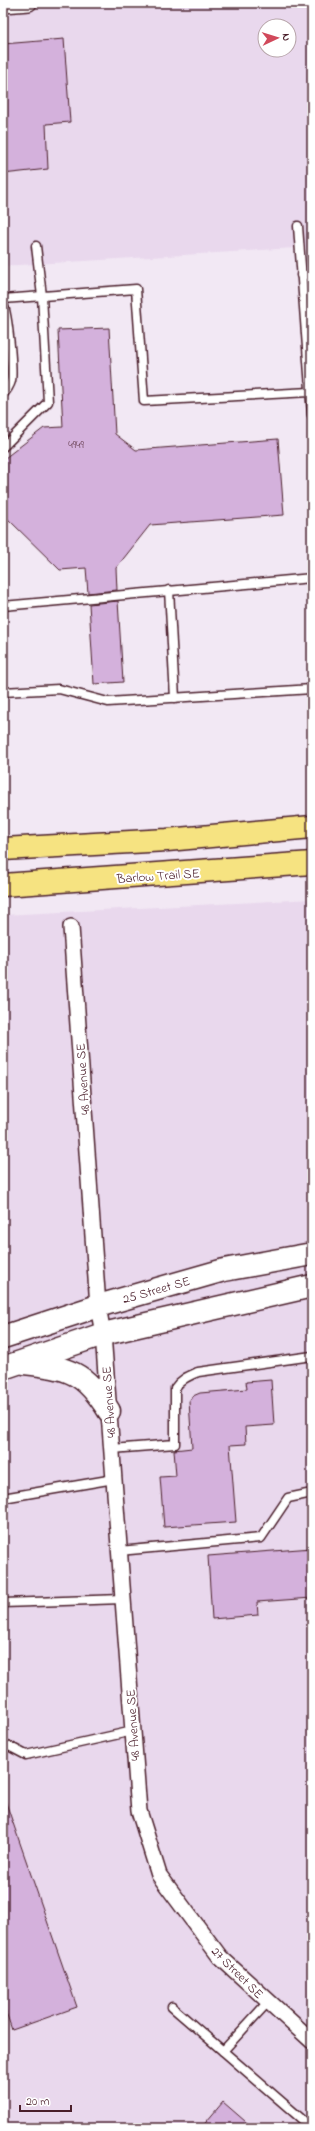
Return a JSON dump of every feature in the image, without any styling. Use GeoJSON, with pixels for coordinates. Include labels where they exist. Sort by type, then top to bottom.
{"type":"FeatureCollection","features":[{"type":"Feature","properties":{"kind":"main road"},"geometry":{"type":"LineString","coordinates":[[3,849],[168,840],[312,827]]}},
{"type":"Feature","properties":{"kind":"main road","name":"Barlow Trail SE"},"geometry":{"type":"LineString","coordinates":[[3,885],[312,863]]}},
{"type":"Feature","properties":{"kind":"street"},"geometry":{"type":"LineString","coordinates":[[3,5],[29,3]]}},
{"type":"Feature","properties":{"kind":"street","name":"48 Avenue SE"},"geometry":{"type":"LineString","coordinates":[[71,927],[98,1306],[103,1334],[139,1811],[159,1875]]}},
{"type":"Feature","properties":{"kind":"street","name":"25 Street SE"},"geometry":{"type":"LineString","coordinates":[[3,1338],[98,1306],[224,1270],[312,1254]]}},
{"type":"Feature","properties":{"kind":"street"},"geometry":{"type":"LineString","coordinates":[[11,1366],[103,1334],[312,1286]]}},
{"type":"Feature","properties":{"kind":"street"},"geometry":{"type":"LineString","coordinates":[[11,1366],[64,1369],[78,1374],[100,1396],[109,1411]]}},
{"type":"Feature","properties":{"kind":"street","name":"27 Street SE"},"geometry":{"type":"LineString","coordinates":[[159,1875],[220,1957],[312,2041]]}},
{"type":"Feature","properties":{"kind":"lane"},"geometry":{"type":"LineString","coordinates":[[298,226],[312,415]]}},
{"type":"Feature","properties":{"kind":"lane"},"geometry":{"type":"LineString","coordinates":[[5,445],[48,402],[42,296],[36,246]]}},
{"type":"Feature","properties":{"kind":"lane"},"geometry":{"type":"LineString","coordinates":[[301,275],[312,275]]}},
{"type":"Feature","properties":{"kind":"lane"},"geometry":{"type":"LineString","coordinates":[[3,299],[136,290],[144,401],[310,392]]}},
{"type":"Feature","properties":{"kind":"lane"},"geometry":{"type":"LineString","coordinates":[[3,304],[6,310],[11,381],[3,394]]}},
{"type":"Feature","properties":{"kind":"lane"},"geometry":{"type":"LineString","coordinates":[[3,606],[312,578]]}},
{"type":"Feature","properties":{"kind":"lane"},"geometry":{"type":"LineString","coordinates":[[169,590],[175,698]]}},
{"type":"Feature","properties":{"kind":"lane"},"geometry":{"type":"LineString","coordinates":[[3,692],[59,689],[108,702],[312,690]]}},
{"type":"Feature","properties":{"kind":"lane"},"geometry":{"type":"LineString","coordinates":[[112,1449],[175,1444],[175,1388],[179,1382],[187,1377],[198,1372],[312,1356]]}},
{"type":"Feature","properties":{"kind":"lane"},"geometry":{"type":"LineString","coordinates":[[3,1498],[114,1479]]}},
{"type":"Feature","properties":{"kind":"lane"},"geometry":{"type":"LineString","coordinates":[[119,1551],[261,1538],[288,1498],[312,1493]]}},
{"type":"Feature","properties":{"kind":"lane"},"geometry":{"type":"LineString","coordinates":[[3,1603],[123,1599]]}},
{"type":"Feature","properties":{"kind":"lane"},"geometry":{"type":"LineString","coordinates":[[3,1743],[26,1755],[133,1731]]}},
{"type":"Feature","properties":{"kind":"lane"},"geometry":{"type":"LineString","coordinates":[[224,2051],[268,2002]]}},
{"type":"Feature","properties":{"kind":"lane"},"geometry":{"type":"LineString","coordinates":[[172,2006],[312,2128]]}},
{"type":"Feature","properties":{"kind":"shaded area"},"geometry":{"type":"Polygon","coordinates":[[[3,3],[312,3],[312,247],[3,266],[3,3]]]}},
{"type":"Feature","properties":{"kind":"shaded area"},"geometry":{"type":"Polygon","coordinates":[[[312,899],[312,2128],[3,2128],[3,915],[312,899]]]}},
{"type":"Feature","properties":{"kind":"building"},"geometry":{"type":"Polygon","coordinates":[[[64,39],[70,122],[46,124],[48,169],[3,174],[3,44],[64,39]]]}},
{"type":"Feature","properties":{"kind":"building"},"geometry":{"type":"Polygon","coordinates":[[[109,328],[115,434],[136,450],[278,439],[284,515],[150,525],[116,568],[117,590],[88,593],[86,568],[60,570],[7,518],[5,458],[44,428],[63,427],[58,330],[109,328]]]}},
{"type":"Feature","properties":{"kind":"building"},"geometry":{"type":"Polygon","coordinates":[[[118,601],[123,682],[94,684],[89,604],[118,601]]]}},
{"type":"Feature","properties":{"kind":"building"},"geometry":{"type":"Polygon","coordinates":[[[271,1380],[274,1425],[245,1427],[246,1444],[230,1445],[236,1522],[164,1527],[160,1477],[176,1476],[174,1450],[192,1448],[189,1401],[193,1396],[200,1393],[247,1389],[246,1382],[271,1380]]]}},
{"type":"Feature","properties":{"kind":"building"},"geometry":{"type":"Polygon","coordinates":[[[312,1548],[312,1598],[257,1602],[258,1615],[212,1619],[208,1556],[312,1548]]]}},
{"type":"Feature","properties":{"kind":"building"},"geometry":{"type":"Polygon","coordinates":[[[3,1800],[5,1800],[77,2007],[12,2030],[3,2003],[3,1800]]]}},
{"type":"Feature","properties":{"kind":"building"},"geometry":{"type":"Polygon","coordinates":[[[223,2102],[253,2128],[201,2128],[223,2102]]]}}]}
